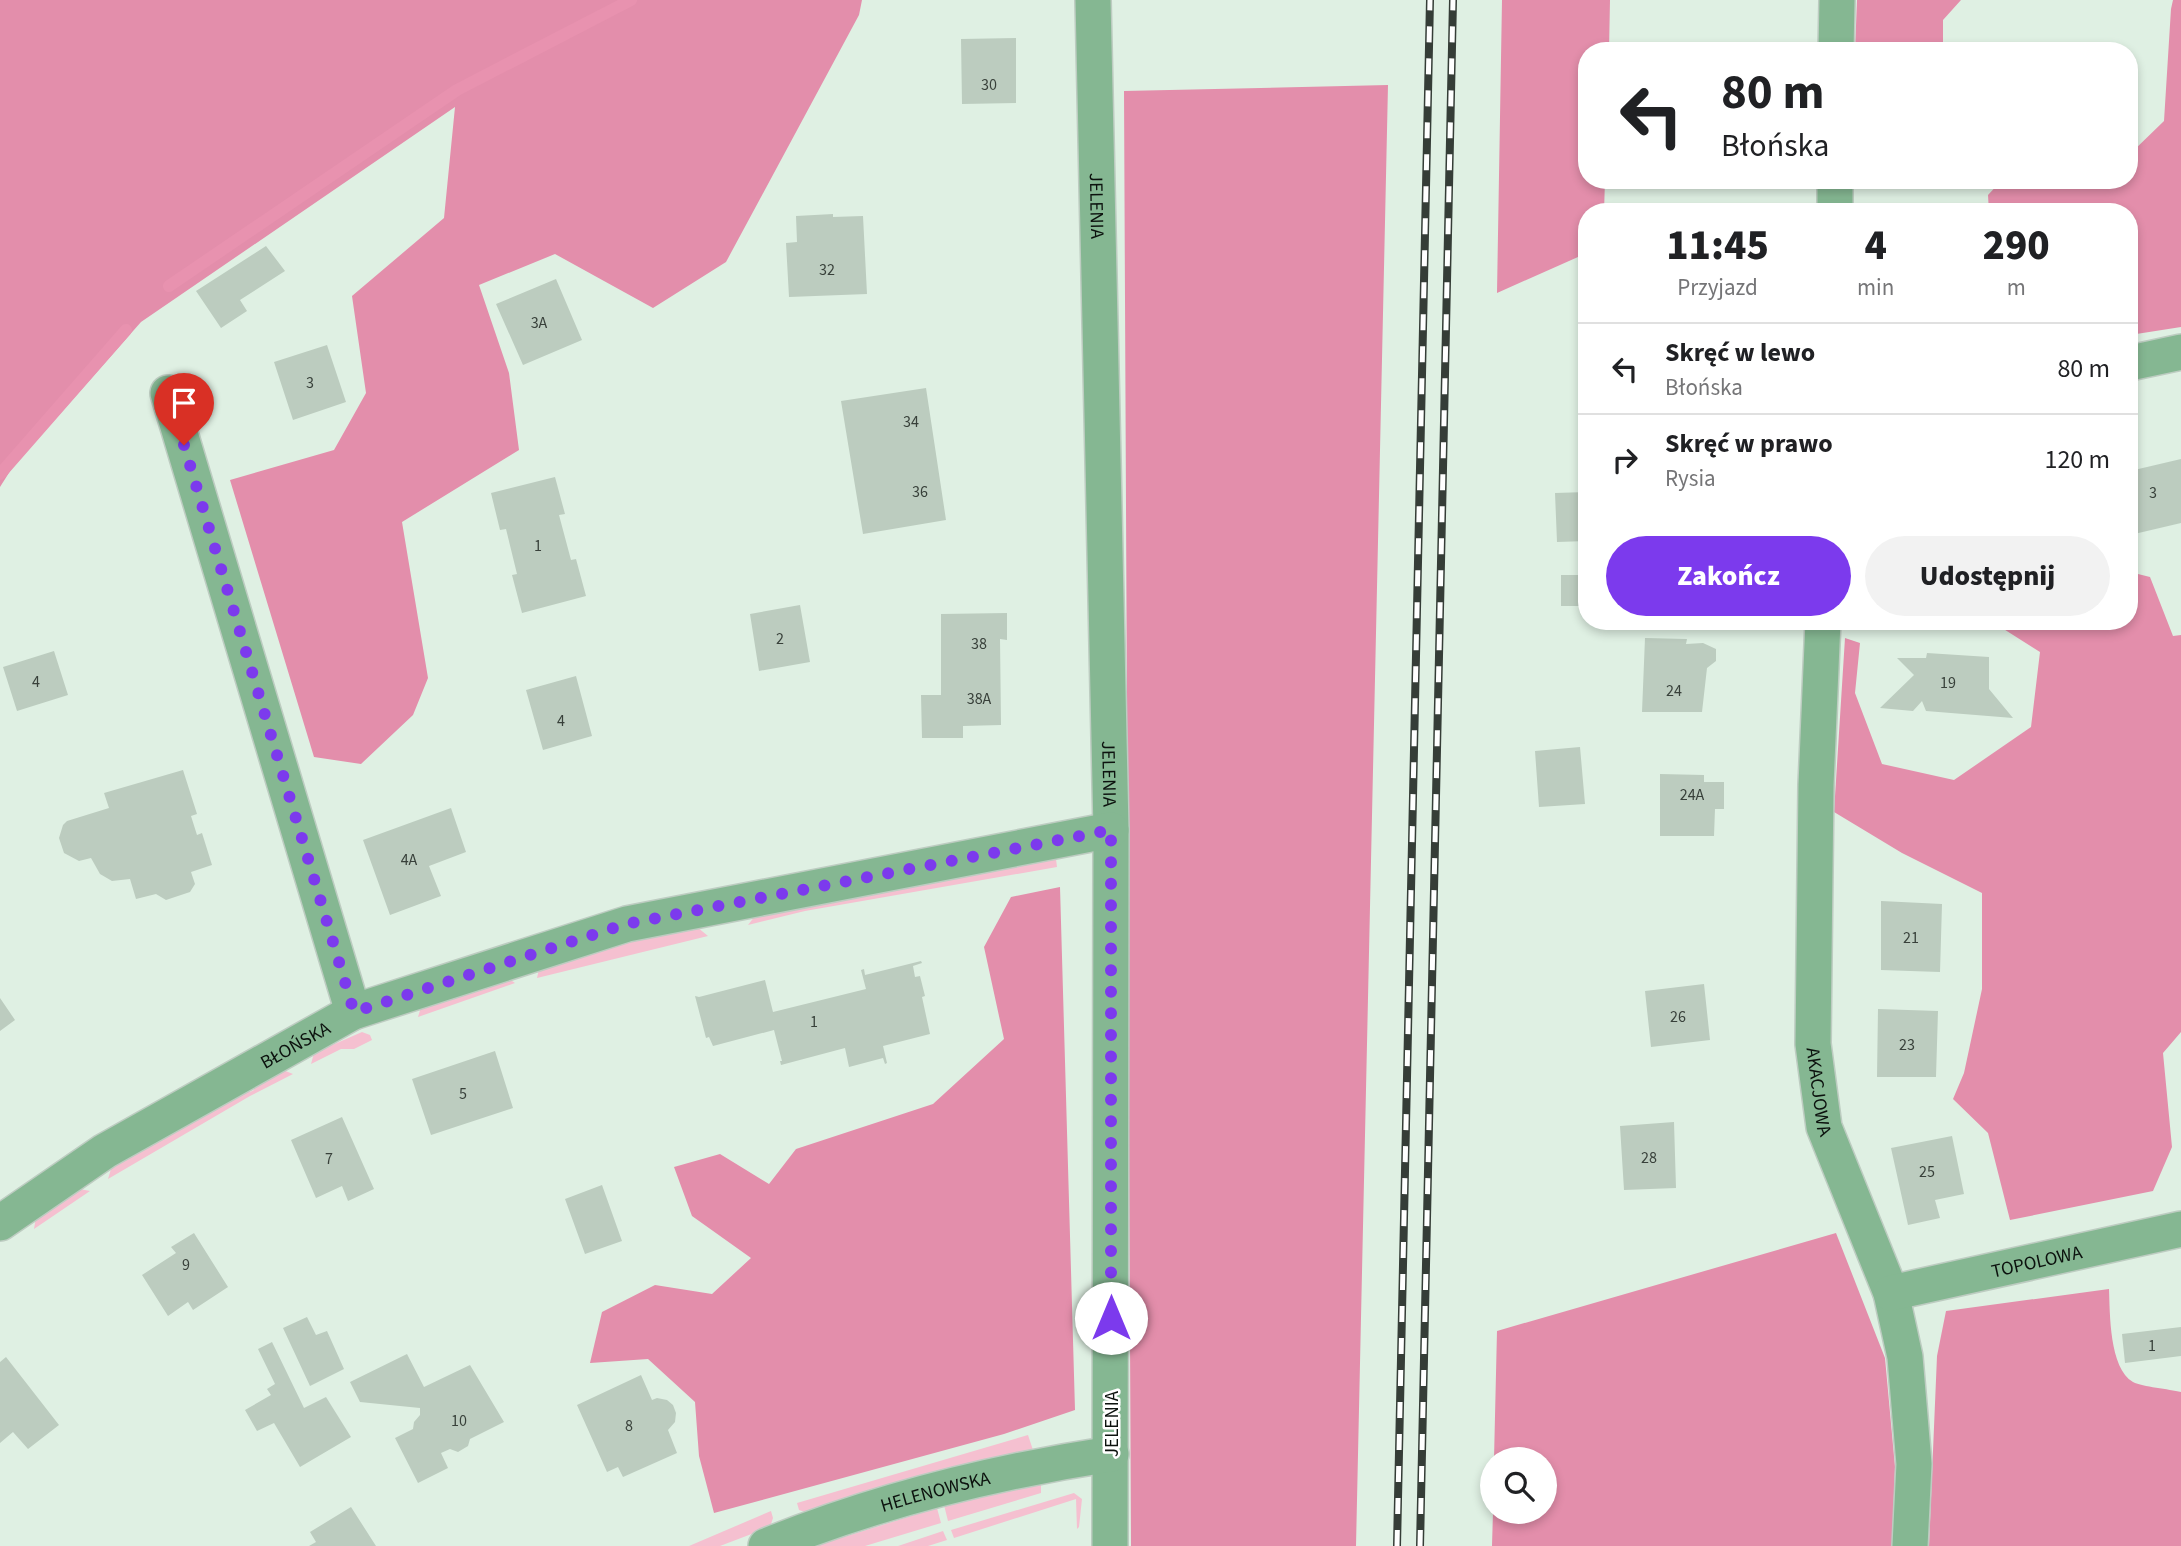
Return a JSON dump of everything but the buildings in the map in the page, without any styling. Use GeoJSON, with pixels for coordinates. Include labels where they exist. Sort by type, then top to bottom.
{"type":"FeatureCollection","features":[{"type":"Feature","properties":{"kind":"street","name":"JELENIA"},"geometry":{"type":"LineString","coordinates":[[1093,0],[1111,830],[1110,1546]]}},
{"type":"Feature","properties":{"kind":"street"},"geometry":{"type":"LineString","coordinates":[[1836,42],[1837,0]]}},
{"type":"Feature","properties":{"kind":"street"},"geometry":{"type":"LineString","coordinates":[[2138,361],[2181,352]]}},
{"type":"Feature","properties":{"kind":"street"},"geometry":{"type":"LineString","coordinates":[[168,393],[354,1012]]}},
{"type":"Feature","properties":{"kind":"street","name":"AKACJOWA"},"geometry":{"type":"LineString","coordinates":[[1823,630],[1816,785],[1813,1044],[1824,1127],[1891,1293],[1905,1357],[1914,1464],[1910,1546]]}},
{"type":"Feature","properties":{"kind":"street","name":"BŁOŃSKA"},"geometry":{"type":"LineString","coordinates":[[0,1223],[105,1150],[354,1012],[626,924],[1111,830]]}},
{"type":"Feature","properties":{"kind":"street","name":"TOPOLOWA"},"geometry":{"type":"LineString","coordinates":[[1891,1293],[2181,1229]]}},
{"type":"Feature","properties":{"kind":"street","name":"HELENOWSKA"},"geometry":{"type":"LineString","coordinates":[[766,1546],[841,1517],[961,1483],[1043,1465],[1111,1454]]}},
{"type":"Feature","properties":{"kind":"shaded area"},"geometry":{"type":"Polygon","coordinates":[[[0,0],[862,0],[859,15],[726,262],[653,308],[555,254],[479,285],[509,373],[519,450],[402,522],[428,678],[413,715],[361,764],[314,757],[230,480],[334,450],[366,393],[352,296],[444,218],[455,107],[141,322],[12,468],[0,487],[0,0]]]}},
{"type":"Feature","properties":{"kind":"shaded area"},"geometry":{"type":"Polygon","coordinates":[[[1502,0],[1610,0],[1609,42],[1578,42],[1578,189],[1605,189],[1604,203],[1578,203],[1578,257],[1497,293],[1502,0]]]}},
{"type":"Feature","properties":{"kind":"shaded area"},"geometry":{"type":"Polygon","coordinates":[[[1857,0],[1961,0],[1943,20],[1943,42],[1855,42],[1857,0]]]}},
{"type":"Feature","properties":{"kind":"shaded area"},"geometry":{"type":"Polygon","coordinates":[[[2173,0],[2181,0],[2181,327],[2138,334],[2138,203],[1988,203],[1988,195],[1994,189],[2138,189],[2138,146],[2164,121],[2173,0]]]}},
{"type":"Feature","properties":{"kind":"shaded area"},"geometry":{"type":"Polygon","coordinates":[[[1388,85],[1356,1546],[1131,1546],[1124,91],[1388,85]]]}},
{"type":"Feature","properties":{"kind":"shaded area"},"geometry":{"type":"Polygon","coordinates":[[[2138,574],[2150,577],[2173,636],[2181,635],[2181,1032],[2163,1053],[2172,1147],[2153,1191],[2010,1220],[1988,1133],[1953,1099],[1964,1073],[1982,989],[1982,893],[1902,853],[1834,812],[1845,638],[1860,643],[1855,693],[1882,764],[1954,780],[2031,727],[2040,652],[2005,630],[2138,630],[2138,574]]]}},
{"type":"Feature","properties":{"kind":"shaded area"},"geometry":{"type":"Polygon","coordinates":[[[1056,859],[1057,867],[805,911],[748,925],[755,916],[1056,859]]]}},
{"type":"Feature","properties":{"kind":"shaded area"},"geometry":{"type":"Polygon","coordinates":[[[1060,887],[1075,1410],[1004,1434],[714,1513],[699,1456],[695,1402],[648,1359],[590,1363],[602,1312],[655,1285],[712,1294],[751,1258],[692,1216],[674,1167],[720,1154],[769,1184],[796,1149],[933,1104],[1004,1039],[984,947],[1011,897],[1060,887]]]}},
{"type":"Feature","properties":{"kind":"shaded area"},"geometry":{"type":"Polygon","coordinates":[[[697,927],[708,936],[537,978],[540,965],[697,927]]]}},
{"type":"Feature","properties":{"kind":"shaded area"},"geometry":{"type":"Polygon","coordinates":[[[506,977],[515,983],[418,1017],[421,1007],[506,977]]]}},
{"type":"Feature","properties":{"kind":"shaded area"},"geometry":{"type":"Polygon","coordinates":[[[362,1032],[370,1035],[372,1040],[354,1049],[341,1049],[311,1064],[314,1053],[362,1032]]]}},
{"type":"Feature","properties":{"kind":"shaded area"},"geometry":{"type":"Polygon","coordinates":[[[283,1070],[293,1074],[108,1179],[111,1169],[245,1089],[250,1092],[254,1090],[255,1083],[283,1070]]]}},
{"type":"Feature","properties":{"kind":"shaded area"},"geometry":{"type":"Polygon","coordinates":[[[80,1189],[90,1191],[34,1229],[36,1217],[80,1189]]]}},
{"type":"Feature","properties":{"kind":"shaded area"},"geometry":{"type":"Polygon","coordinates":[[[1836,1233],[1885,1358],[1895,1467],[1892,1546],[1492,1546],[1493,1524],[1557,1524],[1557,1447],[1494,1447],[1497,1331],[1836,1233]]]}},
{"type":"Feature","properties":{"kind":"shaded area"},"geometry":{"type":"Polygon","coordinates":[[[2109,1289],[2112,1339],[2119,1365],[2125,1375],[2137,1384],[2181,1392],[2181,1546],[1929,1546],[1937,1356],[1946,1311],[2109,1289]]]}},
{"type":"Feature","properties":{"kind":"shaded area"},"geometry":{"type":"Polygon","coordinates":[[[1028,1435],[1033,1450],[936,1472],[808,1513],[799,1510],[797,1503],[1028,1435]]]}},
{"type":"Feature","properties":{"kind":"shaded area"},"geometry":{"type":"Polygon","coordinates":[[[1041,1485],[1041,1493],[948,1521],[944,1505],[1041,1485]]]}},
{"type":"Feature","properties":{"kind":"shaded area"},"geometry":{"type":"Polygon","coordinates":[[[1074,1493],[1082,1499],[1077,1529],[1076,1499],[954,1538],[951,1530],[1074,1493]]]}},
{"type":"Feature","properties":{"kind":"shaded area"},"geometry":{"type":"Polygon","coordinates":[[[937,1508],[941,1523],[865,1546],[815,1546],[937,1508]]]}},
{"type":"Feature","properties":{"kind":"shaded area"},"geometry":{"type":"Polygon","coordinates":[[[771,1511],[773,1518],[770,1527],[720,1546],[689,1546],[771,1511]]]}},
{"type":"Feature","properties":{"kind":"shaded area"},"geometry":{"type":"Polygon","coordinates":[[[943,1531],[947,1540],[928,1546],[898,1546],[943,1531]]]}},
{"type":"Feature","properties":{"kind":"waterway"},"geometry":{"type":"LineString","coordinates":[[169,286],[457,90],[631,0]]}},
{"type":"Feature","properties":{"kind":"waterway"},"geometry":{"type":"LineString","coordinates":[[0,474],[126,330]]}},
{"type":"Feature","properties":{"kind":"railway"},"geometry":{"type":"LineString","coordinates":[[1397,1546],[1430,0]]}},
{"type":"Feature","properties":{"kind":"railway"},"geometry":{"type":"LineString","coordinates":[[1420,1546],[1453,0]]}},
{"type":"Feature","properties":{"kind":"route"},"geometry":{"type":"LineString","coordinates":[[184,445],[354,1012],[626,924],[1111,830],[1111,1318]]}}]}
